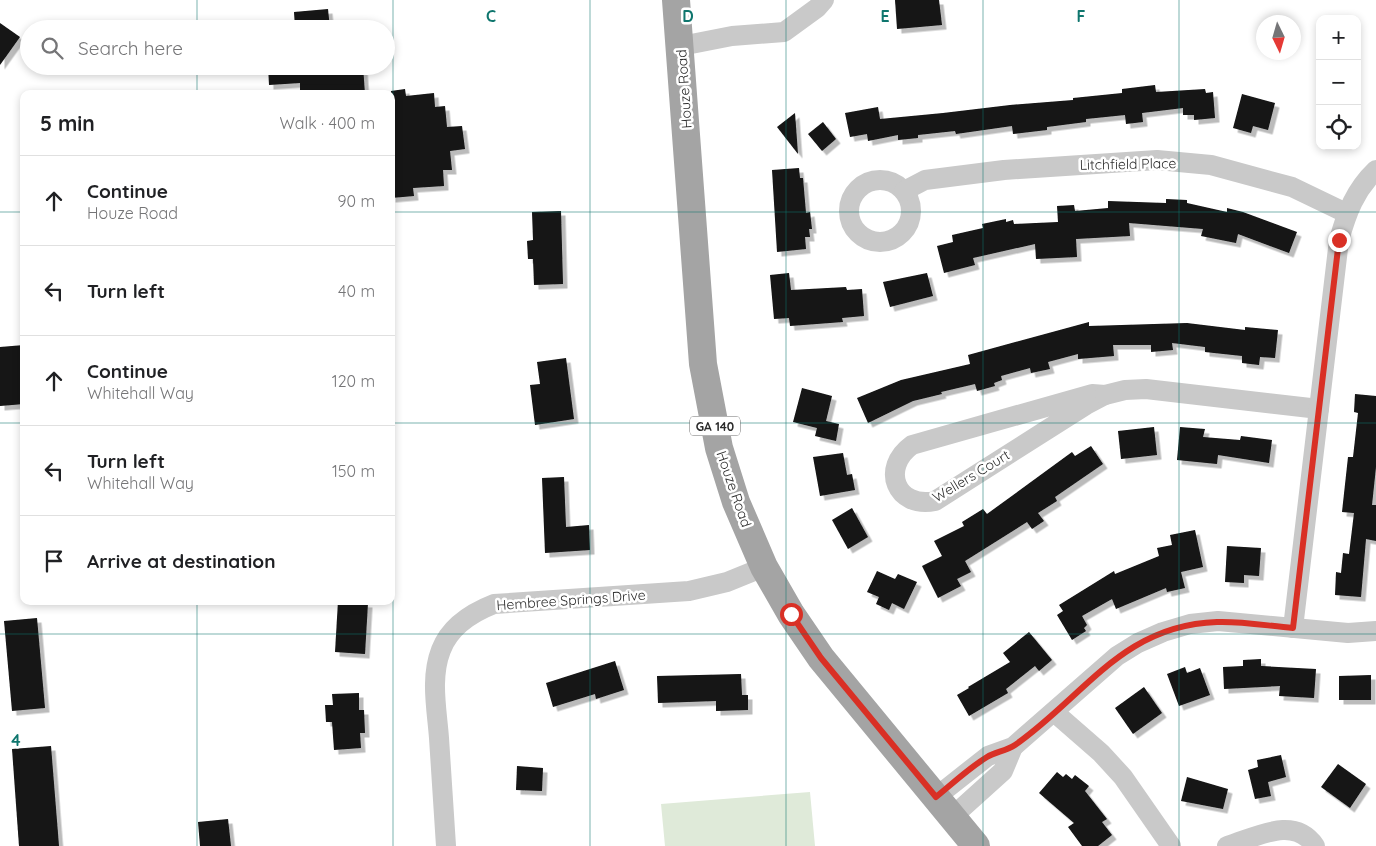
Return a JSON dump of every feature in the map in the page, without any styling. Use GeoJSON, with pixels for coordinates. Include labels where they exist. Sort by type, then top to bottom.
{"type":"FeatureCollection","features":[{"type":"Feature","properties":{"kind":"main road","name":"Houze Road"},"geometry":{"type":"LineString","coordinates":[[676,0],[704,364],[719,448],[736,502],[764,567],[791,614],[821,658],[976,846]]}},
{"type":"Feature","properties":{"kind":"street"},"geometry":{"type":"LineString","coordinates":[[681,46],[732,36],[784,32],[817,8],[824,0]]}},
{"type":"Feature","properties":{"kind":"street","name":"Litchfield Place"},"geometry":{"type":"LineString","coordinates":[[904,191],[926,180],[1004,170],[1157,160],[1212,165],[1292,186],[1346,213]]}},
{"type":"Feature","properties":{"kind":"street"},"geometry":{"type":"LineString","coordinates":[[1293,628],[1339,240],[1346,213],[1363,183],[1376,170]]}},
{"type":"Feature","properties":{"kind":"street","name":"Wellers Court"},"geometry":{"type":"LineString","coordinates":[[1105,395],[1092,394],[912,445],[902,452],[895,464],[894,475],[897,486],[912,500],[925,503],[935,501],[1086,405],[1105,395],[1125,390],[1146,389],[1319,409]]}},
{"type":"Feature","properties":{"kind":"street","name":"Hembree Springs Drive"},"geometry":{"type":"LineString","coordinates":[[446,846],[435,682],[436,664],[441,649],[450,634],[462,621],[478,610],[494,604],[689,591],[728,582],[764,567]]}},
{"type":"Feature","properties":{"kind":"street"},"geometry":{"type":"LineString","coordinates":[[944,807],[988,756],[1013,747],[1117,656],[1138,643],[1164,632],[1190,624],[1218,622],[1348,633],[1376,631]]}},
{"type":"Feature","properties":{"kind":"street"},"geometry":{"type":"LineString","coordinates":[[1054,712],[1101,754],[1123,777],[1171,846]]}},
{"type":"Feature","properties":{"kind":"street"},"geometry":{"type":"LineString","coordinates":[[944,807],[1003,772],[1013,747]]}},
{"type":"Feature","properties":{"kind":"street"},"geometry":{"type":"LineString","coordinates":[[1227,846],[1286,829],[1297,830],[1309,838],[1315,846]]}},
{"type":"Feature","properties":{"kind":"green space"},"geometry":{"type":"Polygon","coordinates":[[[810,792],[815,846],[665,846],[661,804],[810,792]]]}},
{"type":"Feature","properties":{"kind":"building"},"geometry":{"type":"Polygon","coordinates":[[[895,0],[939,0],[942,25],[897,29],[895,0]]]}},
{"type":"Feature","properties":{"kind":"building"},"geometry":{"type":"Polygon","coordinates":[[[328,9],[329,20],[294,20],[294,12],[328,9]]]}},
{"type":"Feature","properties":{"kind":"building"},"geometry":{"type":"Polygon","coordinates":[[[0,23],[20,37],[0,65],[0,23]]]}},
{"type":"Feature","properties":{"kind":"building"},"geometry":{"type":"Polygon","coordinates":[[[268,75],[364,75],[365,90],[300,90],[300,83],[269,85],[268,75]]]}},
{"type":"Feature","properties":{"kind":"building"},"geometry":{"type":"Polygon","coordinates":[[[1155,85],[1156,92],[1205,89],[1206,93],[1213,92],[1215,118],[1194,120],[1194,115],[1183,115],[1183,108],[1142,113],[1143,122],[1126,124],[1125,115],[1086,119],[1086,122],[1047,127],[1047,130],[1013,134],[1012,126],[956,134],[955,131],[918,135],[918,138],[898,140],[898,135],[868,141],[867,134],[850,137],[845,113],[878,107],[880,119],[1073,100],[1073,98],[1122,93],[1122,89],[1155,85]]]}},
{"type":"Feature","properties":{"kind":"building"},"geometry":{"type":"Polygon","coordinates":[[[405,89],[406,96],[434,93],[435,107],[445,106],[447,127],[462,126],[465,149],[450,151],[452,170],[443,170],[444,186],[413,188],[414,196],[395,198],[395,90],[405,89]]]}},
{"type":"Feature","properties":{"kind":"building"},"geometry":{"type":"Polygon","coordinates":[[[1242,94],[1275,103],[1268,130],[1253,126],[1251,133],[1233,128],[1242,94]]]}},
{"type":"Feature","properties":{"kind":"building"},"geometry":{"type":"Polygon","coordinates":[[[795,113],[798,154],[777,127],[795,113]]]}},
{"type":"Feature","properties":{"kind":"building"},"geometry":{"type":"Polygon","coordinates":[[[823,122],[836,139],[822,151],[808,134],[823,122]]]}},
{"type":"Feature","properties":{"kind":"building"},"geometry":{"type":"Polygon","coordinates":[[[799,168],[800,178],[803,178],[806,213],[810,212],[812,229],[809,229],[810,237],[805,237],[806,249],[777,252],[772,170],[799,168]]]}},
{"type":"Feature","properties":{"kind":"building"},"geometry":{"type":"Polygon","coordinates":[[[1166,199],[1187,200],[1187,203],[1227,212],[1227,208],[1243,212],[1297,232],[1289,253],[1238,234],[1236,243],[1201,236],[1203,229],[1129,223],[1130,236],[1076,239],[1077,257],[1036,259],[1035,244],[973,258],[975,265],[944,273],[937,246],[953,242],[952,235],[983,228],[982,224],[1006,219],[1006,222],[1013,220],[1014,224],[1058,222],[1057,206],[1074,205],[1075,211],[1108,208],[1108,201],[1166,203],[1166,199]]]}},
{"type":"Feature","properties":{"kind":"building"},"geometry":{"type":"Polygon","coordinates":[[[561,211],[563,284],[534,285],[533,259],[528,259],[527,241],[533,240],[532,212],[561,211]]]}},
{"type":"Feature","properties":{"kind":"building"},"geometry":{"type":"Polygon","coordinates":[[[789,273],[791,290],[846,287],[847,290],[862,289],[864,316],[842,318],[843,322],[790,326],[789,318],[774,319],[770,275],[789,273]]]}},
{"type":"Feature","properties":{"kind":"building"},"geometry":{"type":"Polygon","coordinates":[[[927,273],[933,296],[890,307],[883,282],[927,273]]]}},
{"type":"Feature","properties":{"kind":"building"},"geometry":{"type":"Polygon","coordinates":[[[1089,322],[1089,326],[1187,323],[1245,330],[1245,327],[1278,330],[1275,358],[1260,357],[1259,365],[1242,363],[1242,356],[1205,352],[1205,347],[1172,343],[1173,350],[1151,352],[1151,345],[1113,345],[1114,356],[1078,359],[1078,354],[1048,362],[1050,369],[1031,373],[1030,368],[1001,376],[1002,380],[994,383],[995,386],[977,391],[975,384],[941,392],[942,394],[913,401],[868,423],[857,398],[901,380],[970,364],[968,355],[1089,322]]]}},
{"type":"Feature","properties":{"kind":"building"},"geometry":{"type":"Polygon","coordinates":[[[20,345],[20,404],[0,406],[0,347],[20,345]]]}},
{"type":"Feature","properties":{"kind":"building"},"geometry":{"type":"Polygon","coordinates":[[[566,358],[574,419],[535,425],[530,385],[540,384],[537,362],[566,358]]]}},
{"type":"Feature","properties":{"kind":"building"},"geometry":{"type":"Polygon","coordinates":[[[802,388],[832,396],[826,421],[839,424],[836,441],[815,436],[817,428],[793,422],[802,388]]]}},
{"type":"Feature","properties":{"kind":"building"},"geometry":{"type":"Polygon","coordinates":[[[1355,394],[1376,396],[1376,467],[1372,505],[1376,505],[1376,541],[1366,539],[1361,597],[1335,595],[1336,572],[1341,573],[1343,553],[1349,554],[1354,513],[1342,512],[1348,457],[1353,457],[1358,413],[1354,412],[1355,394]]]}},
{"type":"Feature","properties":{"kind":"building"},"geometry":{"type":"Polygon","coordinates":[[[1154,427],[1157,455],[1121,459],[1118,431],[1154,427]]]}},
{"type":"Feature","properties":{"kind":"building"},"geometry":{"type":"Polygon","coordinates":[[[1180,427],[1205,429],[1203,437],[1240,440],[1241,436],[1272,440],[1269,463],[1218,455],[1217,464],[1177,460],[1180,427]]]}},
{"type":"Feature","properties":{"kind":"building"},"geometry":{"type":"Polygon","coordinates":[[[1091,446],[1103,464],[1055,497],[1057,501],[1038,513],[1044,521],[1032,529],[1027,522],[965,561],[971,572],[957,579],[961,586],[938,598],[922,566],[942,556],[934,541],[964,526],[962,522],[983,509],[987,514],[1072,452],[1075,456],[1091,446]]]}},
{"type":"Feature","properties":{"kind":"building"},"geometry":{"type":"Polygon","coordinates":[[[843,453],[847,475],[852,474],[855,490],[820,496],[813,457],[843,453]]]}},
{"type":"Feature","properties":{"kind":"building"},"geometry":{"type":"Polygon","coordinates":[[[564,477],[566,527],[589,525],[590,550],[545,553],[542,478],[564,477]]]}},
{"type":"Feature","properties":{"kind":"building"},"geometry":{"type":"Polygon","coordinates":[[[852,508],[868,537],[848,549],[832,520],[852,508]]]}},
{"type":"Feature","properties":{"kind":"building"},"geometry":{"type":"Polygon","coordinates":[[[1195,530],[1203,567],[1181,572],[1185,588],[1167,592],[1166,588],[1116,609],[1112,599],[1082,616],[1087,625],[1084,628],[1086,631],[1072,640],[1057,615],[1063,611],[1059,605],[1114,571],[1115,574],[1159,556],[1157,548],[1172,545],[1170,535],[1195,530]]]}},
{"type":"Feature","properties":{"kind":"building"},"geometry":{"type":"Polygon","coordinates":[[[1227,546],[1261,548],[1259,576],[1244,575],[1244,583],[1225,582],[1227,546]]]}},
{"type":"Feature","properties":{"kind":"building"},"geometry":{"type":"Polygon","coordinates":[[[877,571],[895,579],[898,574],[917,582],[904,609],[892,603],[889,610],[876,604],[879,597],[867,592],[877,571]]]}},
{"type":"Feature","properties":{"kind":"building"},"geometry":{"type":"Polygon","coordinates":[[[338,605],[368,605],[365,654],[335,652],[338,605]]]}},
{"type":"Feature","properties":{"kind":"building"},"geometry":{"type":"Polygon","coordinates":[[[37,618],[45,708],[12,711],[4,621],[37,618]]]}},
{"type":"Feature","properties":{"kind":"building"},"geometry":{"type":"Polygon","coordinates":[[[1029,632],[1052,660],[1039,671],[1035,666],[1006,689],[1008,693],[969,716],[957,695],[1010,662],[1003,653],[1029,632]]]}},
{"type":"Feature","properties":{"kind":"building"},"geometry":{"type":"Polygon","coordinates":[[[1261,659],[1261,666],[1316,669],[1314,698],[1279,696],[1280,686],[1224,689],[1223,667],[1243,666],[1243,660],[1261,659]]]}},
{"type":"Feature","properties":{"kind":"building"},"geometry":{"type":"Polygon","coordinates":[[[615,661],[624,690],[596,699],[595,694],[553,707],[546,683],[615,661]]]}},
{"type":"Feature","properties":{"kind":"building"},"geometry":{"type":"Polygon","coordinates":[[[1185,667],[1187,673],[1200,668],[1210,695],[1179,706],[1167,674],[1185,667]]]}},
{"type":"Feature","properties":{"kind":"building"},"geometry":{"type":"Polygon","coordinates":[[[741,674],[742,695],[748,695],[748,710],[716,711],[716,701],[658,703],[657,676],[741,674]]]}},
{"type":"Feature","properties":{"kind":"building"},"geometry":{"type":"Polygon","coordinates":[[[1371,675],[1371,700],[1339,700],[1339,676],[1371,675]]]}},
{"type":"Feature","properties":{"kind":"building"},"geometry":{"type":"Polygon","coordinates":[[[1144,687],[1162,713],[1133,734],[1115,708],[1144,687]]]}},
{"type":"Feature","properties":{"kind":"building"},"geometry":{"type":"Polygon","coordinates":[[[359,693],[359,710],[364,710],[365,733],[360,733],[361,748],[334,750],[332,722],[326,722],[325,705],[333,705],[332,694],[359,693]]]}},
{"type":"Feature","properties":{"kind":"building"},"geometry":{"type":"Polygon","coordinates":[[[51,746],[59,846],[19,846],[12,749],[51,746]]]}},
{"type":"Feature","properties":{"kind":"building"},"geometry":{"type":"Polygon","coordinates":[[[1281,755],[1286,777],[1268,782],[1271,796],[1255,799],[1248,770],[1258,767],[1257,760],[1281,755]]]}},
{"type":"Feature","properties":{"kind":"building"},"geometry":{"type":"Polygon","coordinates":[[[1338,764],[1366,784],[1350,808],[1321,787],[1338,764]]]}},
{"type":"Feature","properties":{"kind":"building"},"geometry":{"type":"Polygon","coordinates":[[[517,766],[543,768],[542,791],[516,790],[517,766]]]}},
{"type":"Feature","properties":{"kind":"building"},"geometry":{"type":"Polygon","coordinates":[[[1057,772],[1063,777],[1066,774],[1072,779],[1075,775],[1089,786],[1085,791],[1107,819],[1102,822],[1112,835],[1098,846],[1082,846],[1068,827],[1074,823],[1039,793],[1057,772]]]}},
{"type":"Feature","properties":{"kind":"building"},"geometry":{"type":"Polygon","coordinates":[[[1187,777],[1228,789],[1223,809],[1181,801],[1187,777]]]}},
{"type":"Feature","properties":{"kind":"building"},"geometry":{"type":"Polygon","coordinates":[[[228,819],[231,846],[200,846],[198,822],[228,819]]]}},
{"type":"Feature","properties":{"kind":"route"},"geometry":{"type":"LineString","coordinates":[[791,614],[821,658],[936,797],[988,756],[1013,747],[1117,656],[1138,643],[1190,624],[1218,622],[1293,628],[1339,240]]}}]}
